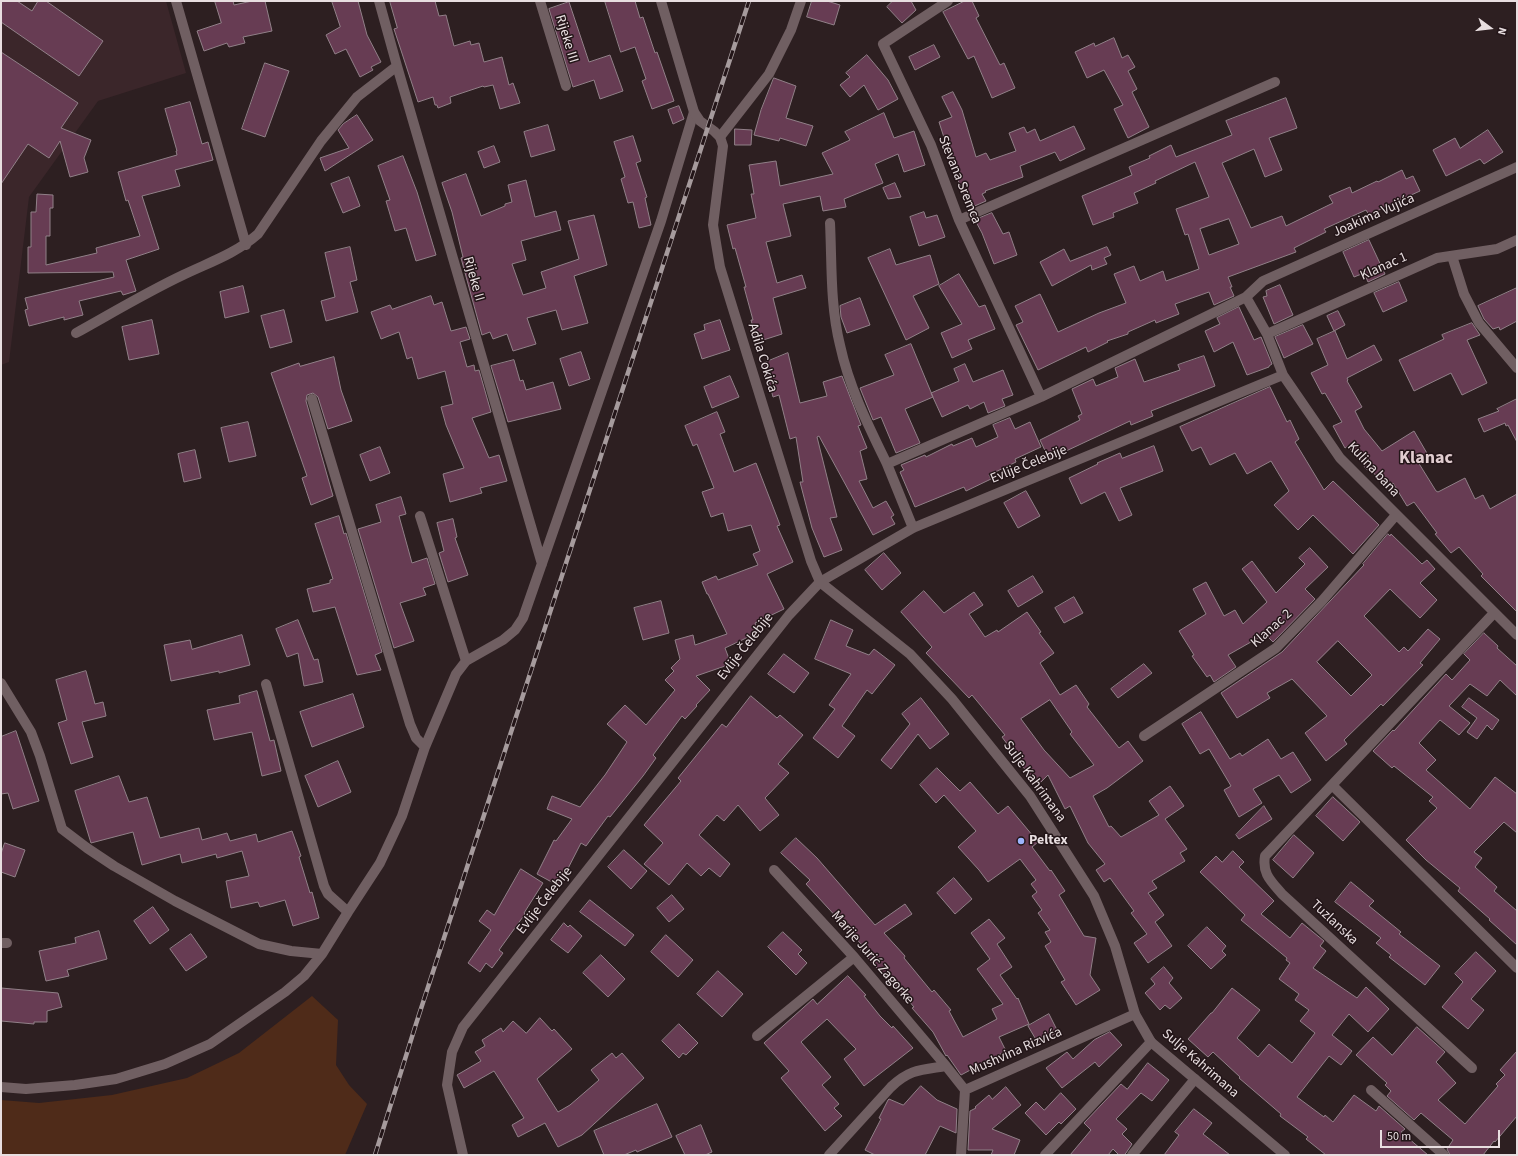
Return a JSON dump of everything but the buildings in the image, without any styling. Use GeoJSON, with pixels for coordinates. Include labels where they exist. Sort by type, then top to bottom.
{"type":"FeatureCollection","features":[{"type":"Feature","properties":{"kind":"street"},"geometry":{"type":"LineString","coordinates":[[176,1],[246,245]]}},
{"type":"Feature","properties":{"kind":"street","name":"Rijeke II"},"geometry":{"type":"LineString","coordinates":[[379,1],[542,564]]}},
{"type":"Feature","properties":{"kind":"street","name":"Rijeke III"},"geometry":{"type":"LineString","coordinates":[[540,1],[566,86]]}},
{"type":"Feature","properties":{"kind":"street"},"geometry":{"type":"LineString","coordinates":[[661,1],[694,112],[700,121],[720,137],[769,74],[791,30],[801,1]]}},
{"type":"Feature","properties":{"kind":"street","name":"Stevana Sremca"},"geometry":{"type":"LineString","coordinates":[[948,1],[883,44],[931,145],[959,220],[1041,397]]}},
{"type":"Feature","properties":{"kind":"street"},"geometry":{"type":"LineString","coordinates":[[76,333],[183,274],[224,257],[246,245],[258,234],[321,141],[357,97],[397,66]]}},
{"type":"Feature","properties":{"kind":"street"},"geometry":{"type":"LineString","coordinates":[[959,220],[1275,82]]}},
{"type":"Feature","properties":{"kind":"street"},"geometry":{"type":"LineString","coordinates":[[1,1087],[26,1090],[75,1085],[116,1079],[164,1064],[210,1044],[284,992],[304,976],[322,954],[380,863],[402,816],[425,747],[456,674],[466,661],[503,640],[515,630],[523,618],[661,221],[694,112]]}},
{"type":"Feature","properties":{"kind":"street","name":"Adila Cokića"},"geometry":{"type":"LineString","coordinates":[[720,137],[723,146],[723,155],[713,225],[720,267],[809,554],[820,582]]}},
{"type":"Feature","properties":{"kind":"street","name":"Joakima Vujića"},"geometry":{"type":"LineString","coordinates":[[887,464],[1041,397],[1246,297],[1262,281],[1517,167]]}},
{"type":"Feature","properties":{"kind":"street"},"geometry":{"type":"LineString","coordinates":[[830,223],[834,316],[840,345],[859,407],[887,464],[913,528]]}},
{"type":"Feature","properties":{"kind":"street","name":"Klanac 1"},"geometry":{"type":"LineString","coordinates":[[1268,334],[1437,258],[1497,249],[1517,240]]}},
{"type":"Feature","properties":{"kind":"street"},"geometry":{"type":"LineString","coordinates":[[1452,256],[1464,294],[1479,323],[1517,368]]}},
{"type":"Feature","properties":{"kind":"street","name":"Kulina bana"},"geometry":{"type":"LineString","coordinates":[[1246,297],[1268,334],[1283,375],[1340,458],[1517,635]]}},
{"type":"Feature","properties":{"kind":"street","name":"Evlije Čelebije"},"geometry":{"type":"LineString","coordinates":[[463,1155],[447,1085],[452,1052],[463,1027],[789,616],[820,582],[913,528],[1283,375]]}},
{"type":"Feature","properties":{"kind":"street"},"geometry":{"type":"LineString","coordinates":[[312,399],[410,724],[416,738],[425,747]]}},
{"type":"Feature","properties":{"kind":"street","name":"Klanac 2"},"geometry":{"type":"LineString","coordinates":[[1144,736],[1276,648],[1322,601],[1396,515]]}},
{"type":"Feature","properties":{"kind":"street"},"geometry":{"type":"LineString","coordinates":[[420,516],[466,661]]}},
{"type":"Feature","properties":{"kind":"street","name":"Sulje Kahrimana"},"geometry":{"type":"LineString","coordinates":[[820,582],[910,654],[952,698],[1030,796],[1094,896],[1115,946],[1135,1014],[1151,1042],[1285,1155]]}},
{"type":"Feature","properties":{"kind":"street","name":"Tuzlanska"},"geometry":{"type":"LineString","coordinates":[[1472,1068],[1282,894],[1266,873],[1264,865],[1265,856],[1494,613]]}},
{"type":"Feature","properties":{"kind":"street"},"geometry":{"type":"LineString","coordinates":[[1,683],[31,732],[40,756],[62,829],[114,866],[175,901],[259,944],[291,951],[322,954]]}},
{"type":"Feature","properties":{"kind":"street"},"geometry":{"type":"LineString","coordinates":[[266,684],[324,886],[328,894],[348,912]]}},
{"type":"Feature","properties":{"kind":"street"},"geometry":{"type":"LineString","coordinates":[[1332,786],[1517,968]]}},
{"type":"Feature","properties":{"kind":"street","name":"Marije Jurić Zagorke"},"geometry":{"type":"LineString","coordinates":[[774,870],[854,957],[946,1066]]}},
{"type":"Feature","properties":{"kind":"street"},"geometry":{"type":"LineString","coordinates":[[757,1036],[854,957]]}},
{"type":"Feature","properties":{"kind":"street","name":"Mushvina Rizvića"},"geometry":{"type":"LineString","coordinates":[[946,1066],[965,1090],[1135,1014]]}},
{"type":"Feature","properties":{"kind":"street"},"geometry":{"type":"LineString","coordinates":[[1045,1155],[1151,1042]]}},
{"type":"Feature","properties":{"kind":"street"},"geometry":{"type":"LineString","coordinates":[[829,1155],[901,1077],[914,1071],[946,1066]]}},
{"type":"Feature","properties":{"kind":"street"},"geometry":{"type":"LineString","coordinates":[[1132,1155],[1195,1079]]}},
{"type":"Feature","properties":{"kind":"street"},"geometry":{"type":"LineString","coordinates":[[961,1155],[965,1090]]}},
{"type":"Feature","properties":{"kind":"street"},"geometry":{"type":"LineString","coordinates":[[1371,1090],[1444,1155]]}},
{"type":"Feature","properties":{"kind":"shaded area"},"geometry":{"type":"Polygon","coordinates":[[[1,1],[166,1],[186,73],[98,101],[29,197],[9,362],[1,365],[1,1]]]}},
{"type":"Feature","properties":{"kind":"shaded area"},"geometry":{"type":"Polygon","coordinates":[[[312,996],[338,1020],[336,1065],[349,1085],[367,1104],[345,1155],[1,1155],[1,1100],[39,1103],[112,1095],[187,1078],[239,1053],[312,996]]]}},
{"type":"Feature","properties":{"kind":"railway"},"geometry":{"type":"LineString","coordinates":[[375,1155],[416,1024],[749,1]]}},
{"type":"Feature","properties":{"kind":"place","name":"Peltex"},"geometry":{"type":"Point","coordinates":[1021,841]}},
{"type":"Feature","properties":{"kind":"district","name":"Klanac"},"geometry":{"type":"Point","coordinates":[1426,459]}}]}
